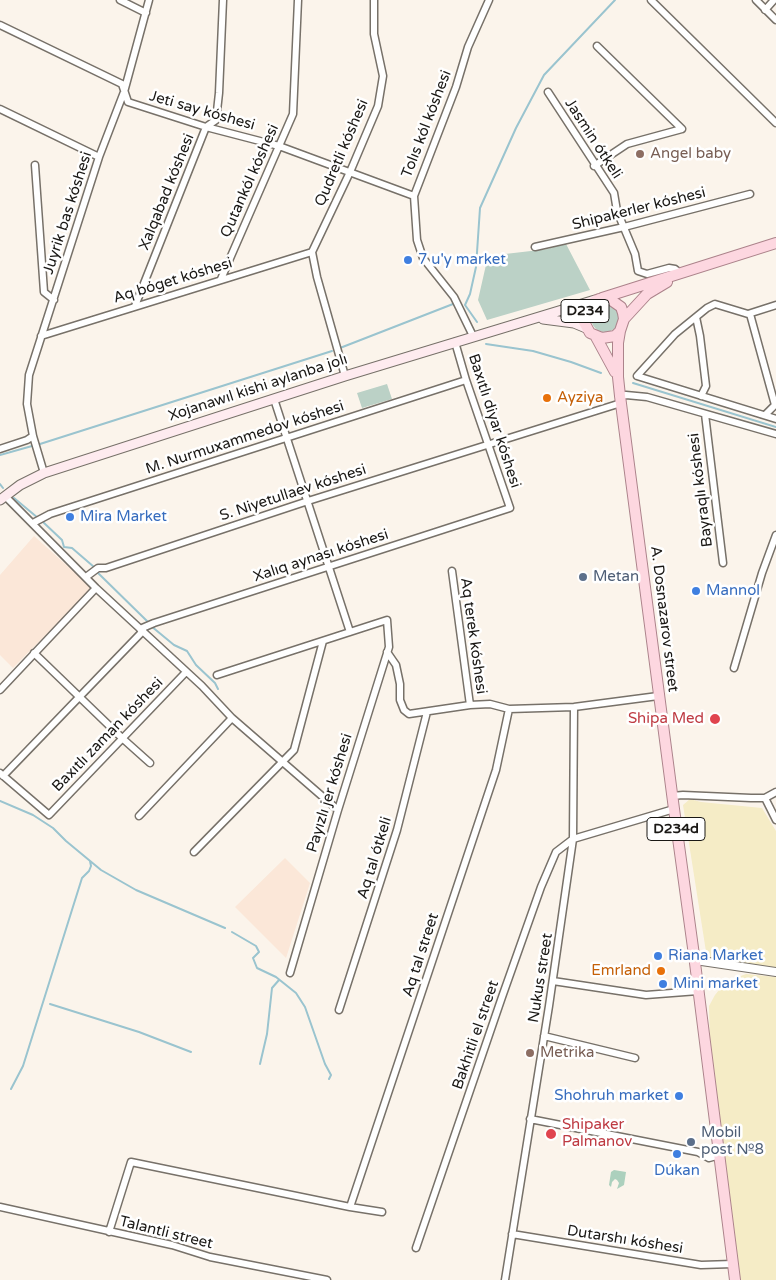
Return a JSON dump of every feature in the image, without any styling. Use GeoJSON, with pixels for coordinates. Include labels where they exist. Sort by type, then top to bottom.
{"type":"FeatureCollection","features":[{"type":"Feature","properties":{"kind":"main road","name":"Xojanawıl kishi aylanba jolı"},"geometry":{"type":"LineString","coordinates":[[2,498],[20,485],[44,473],[344,376],[597,300],[776,243]]}},
{"type":"Feature","properties":{"kind":"main road","name":"Xojanawıl kishi aylanba jolı"},"geometry":{"type":"LineString","coordinates":[[624,319],[647,294],[680,273]]}},
{"type":"Feature","properties":{"kind":"main road","name":"D234"},"geometry":{"type":"LineString","coordinates":[[620,331],[609,338],[596,337],[586,328],[584,315],[590,304],[597,300],[611,300],[616,303],[623,313],[624,319]]}},
{"type":"Feature","properties":{"kind":"main road","name":"Xojanawıl kishi aylanba jolı"},"geometry":{"type":"LineString","coordinates":[[532,319],[559,320],[586,328]]}},
{"type":"Feature","properties":{"kind":"main road"},"geometry":{"type":"LineString","coordinates":[[620,331],[624,319]]}},
{"type":"Feature","properties":{"kind":"main road","name":"D234d"},"geometry":{"type":"LineString","coordinates":[[618,377],[617,360],[620,331]]}},
{"type":"Feature","properties":{"kind":"main road","name":"D234d"},"geometry":{"type":"LineString","coordinates":[[596,337],[618,377]]}},
{"type":"Feature","properties":{"kind":"main road","name":"A. Dosnazarov street"},"geometry":{"type":"LineString","coordinates":[[618,377],[735,1280]]}},
{"type":"Feature","properties":{"kind":"street"},"geometry":{"type":"LineString","coordinates":[[120,0],[146,13]]}},
{"type":"Feature","properties":{"kind":"street","name":"Juyrik bas kóshesi"},"geometry":{"type":"LineString","coordinates":[[44,473],[33,436],[27,404],[29,376],[40,336],[54,300],[99,157],[124,92],[149,0]]}},
{"type":"Feature","properties":{"kind":"street","name":"Xalqabad kóshesi"},"geometry":{"type":"LineString","coordinates":[[135,306],[206,127],[216,120],[223,0]]}},
{"type":"Feature","properties":{"kind":"street","name":"Qutankól kóshesi"},"geometry":{"type":"LineString","coordinates":[[220,279],[293,114],[298,0]]}},
{"type":"Feature","properties":{"kind":"street","name":"Qudretli kóshesi"},"geometry":{"type":"LineString","coordinates":[[312,252],[350,172],[378,106],[383,76],[374,34],[374,0]]}},
{"type":"Feature","properties":{"kind":"street","name":"Tolıs kól kóshesi"},"geometry":{"type":"LineString","coordinates":[[473,336],[454,297],[423,258],[417,240],[414,196],[456,87],[468,47],[489,0]]}},
{"type":"Feature","properties":{"kind":"street"},"geometry":{"type":"LineString","coordinates":[[651,0],[776,123]]}},
{"type":"Feature","properties":{"kind":"street"},"geometry":{"type":"LineString","coordinates":[[756,0],[776,20]]}},
{"type":"Feature","properties":{"kind":"street"},"geometry":{"type":"LineString","coordinates":[[765,10],[774,0]]}},
{"type":"Feature","properties":{"kind":"street","name":"Jeti say kóshesi"},"geometry":{"type":"LineString","coordinates":[[0,25],[122,84],[128,102],[206,127],[279,146],[414,196]]}},
{"type":"Feature","properties":{"kind":"street"},"geometry":{"type":"LineString","coordinates":[[594,166],[627,144],[682,129],[597,46]]}},
{"type":"Feature","properties":{"kind":"street","name":"Jasmin ótkeli"},"geometry":{"type":"LineString","coordinates":[[548,92],[594,166],[614,193],[617,211],[635,254],[638,271],[647,274],[670,268],[680,273]]}},
{"type":"Feature","properties":{"kind":"street"},"geometry":{"type":"LineString","coordinates":[[0,109],[99,157]]}},
{"type":"Feature","properties":{"kind":"street"},"geometry":{"type":"LineString","coordinates":[[35,165],[44,292],[54,300]]}},
{"type":"Feature","properties":{"kind":"street","name":"Shipakerler kóshesi"},"geometry":{"type":"LineString","coordinates":[[535,247],[624,227],[750,194]]}},
{"type":"Feature","properties":{"kind":"street"},"geometry":{"type":"LineString","coordinates":[[312,252],[344,376]]}},
{"type":"Feature","properties":{"kind":"street","name":"Aq bóget kóshesi"},"geometry":{"type":"LineString","coordinates":[[40,336],[312,252]]}},
{"type":"Feature","properties":{"kind":"street"},"geometry":{"type":"LineString","coordinates":[[776,305],[750,314],[723,308],[715,304],[675,334],[637,376],[776,419]]}},
{"type":"Feature","properties":{"kind":"street"},"geometry":{"type":"LineString","coordinates":[[750,314],[775,405],[765,415]]}},
{"type":"Feature","properties":{"kind":"street"},"geometry":{"type":"LineString","coordinates":[[696,317],[706,386],[701,396]]}},
{"type":"Feature","properties":{"kind":"street","name":"Baxıtlı diyar kóshesi"},"geometry":{"type":"LineString","coordinates":[[455,342],[466,380],[510,508]]}},
{"type":"Feature","properties":{"kind":"street","name":"M. Nurmuxammedov kóshesi"},"geometry":{"type":"LineString","coordinates":[[32,523],[50,514],[466,380]]}},
{"type":"Feature","properties":{"kind":"street","name":"S. Niyetullaev kóshesi"},"geometry":{"type":"LineString","coordinates":[[86,577],[98,568],[106,568],[488,444],[620,400],[626,395],[647,396],[776,434]]}},
{"type":"Feature","properties":{"kind":"street"},"geometry":{"type":"LineString","coordinates":[[217,675],[350,632],[274,399]]}},
{"type":"Feature","properties":{"kind":"street","name":"Bayraqlı kóshesi"},"geometry":{"type":"LineString","coordinates":[[705,414],[723,563]]}},
{"type":"Feature","properties":{"kind":"street"},"geometry":{"type":"LineString","coordinates":[[0,449],[27,440],[33,436]]}},
{"type":"Feature","properties":{"kind":"street"},"geometry":{"type":"LineString","coordinates":[[2,498],[32,523],[96,588],[202,686],[232,718],[338,810]]}},
{"type":"Feature","properties":{"kind":"street","name":"Xalıq aynası kóshesi"},"geometry":{"type":"LineString","coordinates":[[2,775],[141,630],[154,623],[510,508]]}},
{"type":"Feature","properties":{"kind":"street"},"geometry":{"type":"LineString","coordinates":[[734,668],[762,573],[776,535]]}},
{"type":"Feature","properties":{"kind":"street","name":"Aq terek kóshesi"},"geometry":{"type":"LineString","coordinates":[[452,571],[470,705]]}},
{"type":"Feature","properties":{"kind":"street"},"geometry":{"type":"LineString","coordinates":[[0,690],[96,588]]}},
{"type":"Feature","properties":{"kind":"street","name":"Payızlı jer kóshesi"},"geometry":{"type":"LineString","coordinates":[[290,973],[389,647],[387,620],[350,632]]}},
{"type":"Feature","properties":{"kind":"street"},"geometry":{"type":"LineString","coordinates":[[194,852],[294,750],[323,641]]}},
{"type":"Feature","properties":{"kind":"street"},"geometry":{"type":"LineString","coordinates":[[34,652],[122,738],[150,762]]}},
{"type":"Feature","properties":{"kind":"street"},"geometry":{"type":"LineString","coordinates":[[387,652],[396,666],[400,684],[400,700],[404,710],[409,714],[490,704],[509,709],[574,707],[658,696]]}},
{"type":"Feature","properties":{"kind":"street","name":"Baxıtlı zaman kóshesi"},"geometry":{"type":"LineString","coordinates":[[2,775],[49,815],[186,672]]}},
{"type":"Feature","properties":{"kind":"street","name":"Nukus street"},"geometry":{"type":"LineString","coordinates":[[505,1280],[553,981],[573,839],[574,707]]}},
{"type":"Feature","properties":{"kind":"street","name":"Aq tal street"},"geometry":{"type":"LineString","coordinates":[[350,1207],[496,770],[509,709]]}},
{"type":"Feature","properties":{"kind":"street","name":"Aq tal ótkeli"},"geometry":{"type":"LineString","coordinates":[[339,1010],[398,830],[427,712]]}},
{"type":"Feature","properties":{"kind":"street"},"geometry":{"type":"LineString","coordinates":[[138,816],[232,718]]}},
{"type":"Feature","properties":{"kind":"street"},"geometry":{"type":"LineString","coordinates":[[672,796],[765,798],[776,792]]}},
{"type":"Feature","properties":{"kind":"street"},"geometry":{"type":"LineString","coordinates":[[765,798],[776,820]]}},
{"type":"Feature","properties":{"kind":"street"},"geometry":{"type":"LineString","coordinates":[[573,839],[674,809]]}},
{"type":"Feature","properties":{"kind":"street","name":"Bakhitli el street"},"geometry":{"type":"LineString","coordinates":[[416,1248],[541,888],[556,852],[573,839]]}},
{"type":"Feature","properties":{"kind":"street"},"geometry":{"type":"LineString","coordinates":[[695,960],[776,972]]}},
{"type":"Feature","properties":{"kind":"street"},"geometry":{"type":"LineString","coordinates":[[553,981],[646,996],[698,991]]}},
{"type":"Feature","properties":{"kind":"street"},"geometry":{"type":"LineString","coordinates":[[544,1036],[635,1058]]}},
{"type":"Feature","properties":{"kind":"street"},"geometry":{"type":"LineString","coordinates":[[530,1119],[698,1152],[709,1158],[720,1155]]}},
{"type":"Feature","properties":{"kind":"street"},"geometry":{"type":"LineString","coordinates":[[109,1232],[131,1162],[382,1212]]}},
{"type":"Feature","properties":{"kind":"street","name":"Talantli street"},"geometry":{"type":"LineString","coordinates":[[0,1207],[172,1245],[210,1257],[327,1280]]}},
{"type":"Feature","properties":{"kind":"street","name":"Dutarshı kóshesi"},"geometry":{"type":"LineString","coordinates":[[512,1234],[702,1265],[733,1264]]}},
{"type":"Feature","properties":{"kind":"shaded area"},"geometry":{"type":"Polygon","coordinates":[[[34,536],[92,588],[13,668],[0,655],[0,575],[34,536]]]}},
{"type":"Feature","properties":{"kind":"shaded area"},"geometry":{"type":"Polygon","coordinates":[[[285,858],[310,883],[286,958],[235,907],[285,858]]]}},
{"type":"Feature","properties":{"kind":"green space"},"geometry":{"type":"Polygon","coordinates":[[[565,242],[590,290],[487,320],[478,300],[488,256],[548,249],[565,242]]]}},
{"type":"Feature","properties":{"kind":"green space"},"geometry":{"type":"Polygon","coordinates":[[[605,304],[615,308],[619,318],[615,328],[605,332],[595,328],[591,318],[595,308],[605,304]]]}},
{"type":"Feature","properties":{"kind":"green space"},"geometry":{"type":"Polygon","coordinates":[[[387,384],[392,399],[362,408],[357,393],[387,384]]]}},
{"type":"Feature","properties":{"kind":"green space"},"geometry":{"type":"Polygon","coordinates":[[[614,1170],[626,1172],[624,1185],[617,1189],[619,1183],[615,1179],[611,1187],[609,1185],[611,1172],[614,1170]]]}},
{"type":"Feature","properties":{"kind":"sand"},"geometry":{"type":"Polygon","coordinates":[[[690,799],[701,802],[762,808],[776,831],[776,971],[707,958],[683,805],[690,799]]]}},
{"type":"Feature","properties":{"kind":"sand"},"geometry":{"type":"Polygon","coordinates":[[[746,974],[776,977],[776,1280],[738,1280],[710,1044],[709,1006],[723,985],[746,974]]]}},
{"type":"Feature","properties":{"kind":"waterway"},"geometry":{"type":"LineString","coordinates":[[477,322],[465,305],[470,294],[476,267],[480,208],[516,128],[544,75],[615,0]]}},
{"type":"Feature","properties":{"kind":"waterway"},"geometry":{"type":"LineString","coordinates":[[340,348],[453,304]]}},
{"type":"Feature","properties":{"kind":"waterway"},"geometry":{"type":"LineString","coordinates":[[486,344],[533,351],[601,373]]}},
{"type":"Feature","properties":{"kind":"waterway"},"geometry":{"type":"LineString","coordinates":[[40,444],[332,351]]}},
{"type":"Feature","properties":{"kind":"waterway"},"geometry":{"type":"LineString","coordinates":[[633,383],[776,427]]}},
{"type":"Feature","properties":{"kind":"waterway"},"geometry":{"type":"LineString","coordinates":[[0,455],[32,446]]}},
{"type":"Feature","properties":{"kind":"waterway"},"geometry":{"type":"LineString","coordinates":[[0,484],[3,488]]}},
{"type":"Feature","properties":{"kind":"waterway"},"geometry":{"type":"LineString","coordinates":[[14,498],[38,518]]}},
{"type":"Feature","properties":{"kind":"waterway"},"geometry":{"type":"LineString","coordinates":[[43,522],[62,540],[64,547],[72,548],[94,567]]}},
{"type":"Feature","properties":{"kind":"waterway"},"geometry":{"type":"LineString","coordinates":[[97,572],[147,621]]}},
{"type":"Feature","properties":{"kind":"waterway"},"geometry":{"type":"LineString","coordinates":[[151,626],[174,645],[187,651],[196,665],[215,683],[218,689]]}},
{"type":"Feature","properties":{"kind":"waterway"},"geometry":{"type":"LineString","coordinates":[[0,801],[33,815],[53,828],[101,870],[136,890],[225,928]]}},
{"type":"Feature","properties":{"kind":"waterway"},"geometry":{"type":"LineString","coordinates":[[11,1089],[23,1066],[82,878],[91,866],[90,861]]}},
{"type":"Feature","properties":{"kind":"waterway"},"geometry":{"type":"LineString","coordinates":[[232,932],[256,946],[259,952],[253,958],[257,968],[276,977],[296,993],[305,1007],[325,1064],[331,1075],[329,1079]]}},
{"type":"Feature","properties":{"kind":"waterway"},"geometry":{"type":"LineString","coordinates":[[260,1064],[267,1034],[272,988],[279,980]]}},
{"type":"Feature","properties":{"kind":"waterway"},"geometry":{"type":"LineString","coordinates":[[50,1004],[139,1032],[191,1052]]}},
{"type":"Feature","properties":{"kind":"place","name":"Angel baby"},"geometry":{"type":"Point","coordinates":[640,154]}},
{"type":"Feature","properties":{"kind":"place","name":"7 u'y market"},"geometry":{"type":"Point","coordinates":[408,260]}},
{"type":"Feature","properties":{"kind":"place","name":"Ayziya"},"geometry":{"type":"Point","coordinates":[547,398]}},
{"type":"Feature","properties":{"kind":"place","name":"Mira Market"},"geometry":{"type":"Point","coordinates":[70,517]}},
{"type":"Feature","properties":{"kind":"place","name":"Metan"},"geometry":{"type":"Point","coordinates":[583,577]}},
{"type":"Feature","properties":{"kind":"place","name":"Mannol"},"geometry":{"type":"Point","coordinates":[696,591]}},
{"type":"Feature","properties":{"kind":"place","name":"Shipa Med"},"geometry":{"type":"Point","coordinates":[715,719]}},
{"type":"Feature","properties":{"kind":"place","name":"Riana Market"},"geometry":{"type":"Point","coordinates":[658,956]}},
{"type":"Feature","properties":{"kind":"place","name":"Emrland"},"geometry":{"type":"Point","coordinates":[661,971]}},
{"type":"Feature","properties":{"kind":"place","name":"Mini market"},"geometry":{"type":"Point","coordinates":[663,984]}},
{"type":"Feature","properties":{"kind":"place","name":"Metrika"},"geometry":{"type":"Point","coordinates":[530,1053]}},
{"type":"Feature","properties":{"kind":"place","name":"Shohruh market"},"geometry":{"type":"Point","coordinates":[679,1096]}},
{"type":"Feature","properties":{"kind":"place","name":"Shipaker Palmanov"},"geometry":{"type":"Point","coordinates":[551,1134]}},
{"type":"Feature","properties":{"kind":"place","name":"Mobil post №8"},"geometry":{"type":"Point","coordinates":[691,1142]}},
{"type":"Feature","properties":{"kind":"place","name":"Dúkan"},"geometry":{"type":"Point","coordinates":[677,1154]}}]}
